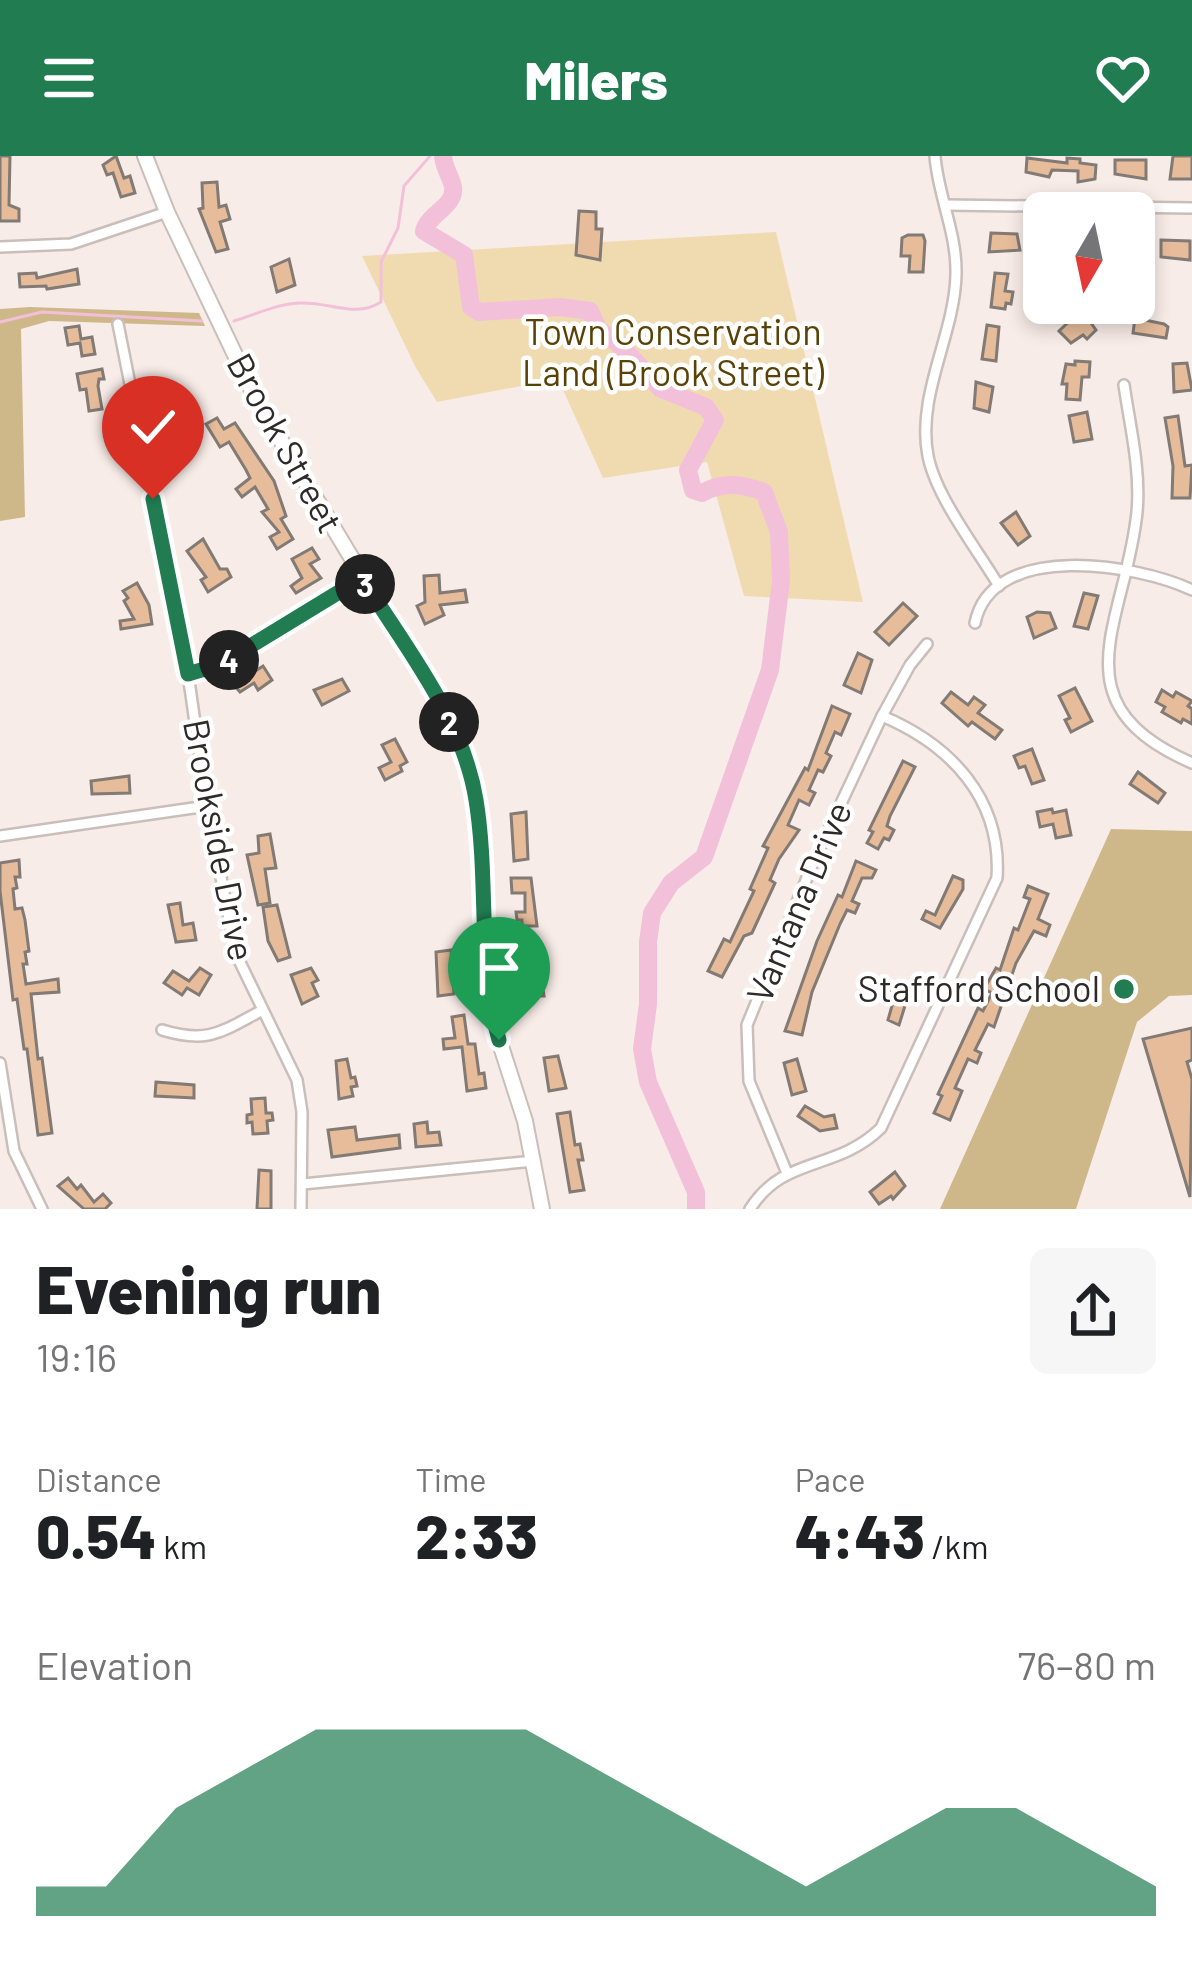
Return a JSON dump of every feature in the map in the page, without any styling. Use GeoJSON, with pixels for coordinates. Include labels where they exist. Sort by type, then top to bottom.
{"type":"FeatureCollection","features":[{"type":"Feature","properties":{"kind":"street","name":"Brook Street"},"geometry":{"type":"LineString","coordinates":[[146,156],[167,212],[256,399],[464,751],[480,832],[488,992],[534,1160],[542,1209]]}},
{"type":"Feature","properties":{"kind":"street"},"geometry":{"type":"LineString","coordinates":[[935,156],[954,245],[955,294],[927,426],[928,457],[942,491],[999,586]]}},
{"type":"Feature","properties":{"kind":"street"},"geometry":{"type":"LineString","coordinates":[[946,206],[1192,208]]}},
{"type":"Feature","properties":{"kind":"street"},"geometry":{"type":"LineString","coordinates":[[0,247],[71,244],[167,212]]}},
{"type":"Feature","properties":{"kind":"street","name":"Brookside Drive"},"geometry":{"type":"LineString","coordinates":[[118,324],[188,674],[236,954],[297,1080],[302,1112],[302,1209]]}},
{"type":"Feature","properties":{"kind":"street"},"geometry":{"type":"LineString","coordinates":[[1124,385],[1138,493],[1108,662],[1114,701],[1130,726],[1154,746],[1192,763]]}},
{"type":"Feature","properties":{"kind":"street"},"geometry":{"type":"LineString","coordinates":[[975,623],[979,606],[999,586],[1073,564],[1126,567],[1192,590]]}},
{"type":"Feature","properties":{"kind":"street"},"geometry":{"type":"LineString","coordinates":[[188,674],[221,664],[362,578]]}},
{"type":"Feature","properties":{"kind":"street","name":"Vantana Drive"},"geometry":{"type":"LineString","coordinates":[[787,1173],[749,1081],[747,1025],[813,863],[882,716],[927,644]]}},
{"type":"Feature","properties":{"kind":"street"},"geometry":{"type":"LineString","coordinates":[[751,1209],[787,1173],[850,1153],[880,1128],[997,878],[995,835],[985,802],[970,780],[931,741],[882,716]]}},
{"type":"Feature","properties":{"kind":"street"},"geometry":{"type":"LineString","coordinates":[[0,836],[207,806]]}},
{"type":"Feature","properties":{"kind":"street"},"geometry":{"type":"LineString","coordinates":[[162,1030],[187,1038],[211,1038],[261,1011]]}},
{"type":"Feature","properties":{"kind":"street"},"geometry":{"type":"LineString","coordinates":[[0,1063],[14,1151],[41,1209]]}},
{"type":"Feature","properties":{"kind":"street"},"geometry":{"type":"LineString","coordinates":[[303,1184],[534,1160]]}},
{"type":"Feature","properties":{"kind":"green space","name":"Town Conservation Land (Brook Street)"},"geometry":{"type":"Polygon","coordinates":[[[776,232],[863,602],[744,596],[707,462],[603,478],[558,379],[437,402],[362,256],[776,232]]]}},
{"type":"Feature","properties":{"kind":"shaded area"},"geometry":{"type":"Polygon","coordinates":[[[0,309],[199,313],[205,326],[49,321],[21,329],[25,517],[0,521],[0,309]]]}},
{"type":"Feature","properties":{"kind":"shaded area","name":"Stafford School"},"geometry":{"type":"Polygon","coordinates":[[[1111,829],[1192,831],[1192,995],[1169,996],[1137,1022],[1076,1209],[940,1209],[1111,829]]]}},
{"type":"Feature","properties":{"kind":"building"},"geometry":{"type":"Polygon","coordinates":[[[0,156],[10,156],[9,205],[19,209],[19,221],[0,221],[0,156]]]}},
{"type":"Feature","properties":{"kind":"building"},"geometry":{"type":"Polygon","coordinates":[[[116,156],[135,193],[121,197],[113,173],[107,175],[103,165],[116,156]]]}},
{"type":"Feature","properties":{"kind":"building"},"geometry":{"type":"Polygon","coordinates":[[[1173,156],[1192,156],[1192,179],[1170,179],[1173,156]]]}},
{"type":"Feature","properties":{"kind":"building"},"geometry":{"type":"Polygon","coordinates":[[[1027,158],[1067,163],[1067,158],[1080,159],[1080,163],[1096,165],[1095,179],[1078,182],[1078,171],[1052,170],[1049,177],[1026,172],[1027,158]]]}},
{"type":"Feature","properties":{"kind":"building"},"geometry":{"type":"Polygon","coordinates":[[[1115,160],[1146,160],[1146,179],[1115,174],[1115,160]]]}},
{"type":"Feature","properties":{"kind":"building"},"geometry":{"type":"Polygon","coordinates":[[[217,182],[219,207],[226,205],[230,219],[220,222],[228,249],[216,252],[199,209],[203,208],[202,183],[217,182]]]}},
{"type":"Feature","properties":{"kind":"building"},"geometry":{"type":"Polygon","coordinates":[[[579,211],[596,212],[596,229],[602,229],[600,260],[576,255],[579,211]]]}},
{"type":"Feature","properties":{"kind":"building"},"geometry":{"type":"Polygon","coordinates":[[[991,233],[1017,234],[1020,250],[989,252],[991,233]]]}},
{"type":"Feature","properties":{"kind":"building"},"geometry":{"type":"Polygon","coordinates":[[[923,235],[923,272],[909,272],[910,256],[901,256],[902,238],[923,235]]]}},
{"type":"Feature","properties":{"kind":"building"},"geometry":{"type":"Polygon","coordinates":[[[1161,240],[1190,241],[1190,260],[1161,257],[1161,240]]]}},
{"type":"Feature","properties":{"kind":"building"},"geometry":{"type":"Polygon","coordinates":[[[289,259],[295,285],[277,292],[271,267],[289,259]]]}},
{"type":"Feature","properties":{"kind":"building"},"geometry":{"type":"Polygon","coordinates":[[[77,269],[79,284],[20,287],[19,274],[36,273],[37,278],[77,269]]]}},
{"type":"Feature","properties":{"kind":"building"},"geometry":{"type":"Polygon","coordinates":[[[995,273],[1008,274],[1005,291],[1013,292],[1005,309],[991,307],[995,273]]]}},
{"type":"Feature","properties":{"kind":"building"},"geometry":{"type":"Polygon","coordinates":[[[1155,322],[1168,327],[1166,338],[1133,333],[1134,324],[1155,322]]]}},
{"type":"Feature","properties":{"kind":"building"},"geometry":{"type":"Polygon","coordinates":[[[1066,324],[1092,324],[1096,330],[1087,339],[1083,335],[1071,343],[1059,331],[1066,324]]]}},
{"type":"Feature","properties":{"kind":"building"},"geometry":{"type":"Polygon","coordinates":[[[987,325],[999,327],[996,361],[982,359],[987,325]]]}},
{"type":"Feature","properties":{"kind":"building"},"geometry":{"type":"Polygon","coordinates":[[[79,326],[81,339],[92,337],[95,354],[82,356],[80,343],[68,345],[65,328],[79,326]]]}},
{"type":"Feature","properties":{"kind":"building"},"geometry":{"type":"Polygon","coordinates":[[[1075,361],[1090,362],[1089,377],[1082,377],[1080,400],[1066,399],[1067,384],[1062,384],[1066,364],[1075,365],[1075,361]]]}},
{"type":"Feature","properties":{"kind":"building"},"geometry":{"type":"Polygon","coordinates":[[[1187,363],[1192,390],[1174,392],[1173,364],[1187,363]]]}},
{"type":"Feature","properties":{"kind":"building"},"geometry":{"type":"Polygon","coordinates":[[[102,369],[104,379],[99,379],[98,386],[102,409],[89,411],[86,389],[80,390],[77,374],[102,369]]]}},
{"type":"Feature","properties":{"kind":"building"},"geometry":{"type":"Polygon","coordinates":[[[976,382],[993,387],[989,412],[974,408],[976,382]]]}},
{"type":"Feature","properties":{"kind":"building"},"geometry":{"type":"Polygon","coordinates":[[[1087,412],[1092,439],[1074,442],[1069,416],[1087,412]]]}},
{"type":"Feature","properties":{"kind":"building"},"geometry":{"type":"Polygon","coordinates":[[[1178,416],[1185,466],[1192,465],[1190,498],[1172,498],[1173,466],[1165,418],[1178,416]]]}},
{"type":"Feature","properties":{"kind":"building"},"geometry":{"type":"Polygon","coordinates":[[[217,418],[224,429],[235,423],[274,481],[286,516],[281,519],[293,539],[277,549],[270,537],[279,532],[262,512],[268,509],[255,487],[242,497],[236,489],[250,478],[246,470],[229,442],[220,447],[206,424],[217,418]]]}},
{"type":"Feature","properties":{"kind":"building"},"geometry":{"type":"Polygon","coordinates":[[[1016,512],[1030,536],[1018,545],[1001,523],[1016,512]]]}},
{"type":"Feature","properties":{"kind":"building"},"geometry":{"type":"Polygon","coordinates":[[[203,539],[220,569],[227,569],[231,577],[208,592],[201,580],[206,577],[187,551],[203,539]]]}},
{"type":"Feature","properties":{"kind":"building"},"geometry":{"type":"Polygon","coordinates":[[[312,548],[319,559],[310,564],[321,578],[296,593],[291,586],[302,578],[292,559],[312,548]]]}},
{"type":"Feature","properties":{"kind":"building"},"geometry":{"type":"Polygon","coordinates":[[[439,575],[440,593],[465,590],[467,602],[440,605],[444,615],[425,624],[417,606],[425,602],[424,576],[439,575]]]}},
{"type":"Feature","properties":{"kind":"building"},"geometry":{"type":"Polygon","coordinates":[[[137,583],[149,605],[152,624],[121,629],[120,621],[134,619],[123,591],[137,583]]]}},
{"type":"Feature","properties":{"kind":"building"},"geometry":{"type":"Polygon","coordinates":[[[1084,593],[1098,596],[1088,629],[1074,626],[1084,593]]]}},
{"type":"Feature","properties":{"kind":"building"},"geometry":{"type":"Polygon","coordinates":[[[903,603],[917,616],[889,645],[875,632],[903,603]]]}},
{"type":"Feature","properties":{"kind":"building"},"geometry":{"type":"Polygon","coordinates":[[[1050,613],[1056,628],[1034,638],[1027,617],[1050,613]]]}},
{"type":"Feature","properties":{"kind":"building"},"geometry":{"type":"Polygon","coordinates":[[[858,653],[872,660],[861,693],[844,685],[858,653]]]}},
{"type":"Feature","properties":{"kind":"building"},"geometry":{"type":"Polygon","coordinates":[[[263,666],[272,680],[258,690],[254,683],[240,692],[234,685],[263,666]]]}},
{"type":"Feature","properties":{"kind":"building"},"geometry":{"type":"Polygon","coordinates":[[[342,679],[349,691],[322,705],[314,690],[342,679]]]}},
{"type":"Feature","properties":{"kind":"building"},"geometry":{"type":"Polygon","coordinates":[[[1075,688],[1092,721],[1071,732],[1059,696],[1075,688]]]}},
{"type":"Feature","properties":{"kind":"building"},"geometry":{"type":"Polygon","coordinates":[[[1162,690],[1192,701],[1188,706],[1192,724],[1162,712],[1165,707],[1156,702],[1162,690]]]}},
{"type":"Feature","properties":{"kind":"building"},"geometry":{"type":"Polygon","coordinates":[[[951,692],[968,705],[974,697],[985,705],[978,713],[1002,730],[995,739],[972,722],[968,726],[942,703],[951,692]]]}},
{"type":"Feature","properties":{"kind":"building"},"geometry":{"type":"Polygon","coordinates":[[[832,706],[850,714],[841,735],[835,732],[826,753],[831,756],[809,790],[815,793],[809,805],[799,800],[788,825],[799,830],[779,859],[770,880],[775,883],[752,933],[744,936],[722,977],[708,971],[724,939],[730,942],[754,891],[750,889],[768,848],[763,846],[805,768],[808,770],[832,706]]]}},
{"type":"Feature","properties":{"kind":"building"},"geometry":{"type":"Polygon","coordinates":[[[395,739],[407,762],[400,766],[402,771],[385,780],[379,768],[391,762],[382,745],[395,739]]]}},
{"type":"Feature","properties":{"kind":"building"},"geometry":{"type":"Polygon","coordinates":[[[1032,749],[1044,780],[1032,784],[1025,766],[1019,768],[1014,756],[1032,749]]]}},
{"type":"Feature","properties":{"kind":"building"},"geometry":{"type":"Polygon","coordinates":[[[903,761],[915,767],[890,816],[887,826],[894,830],[878,849],[867,843],[873,832],[869,830],[903,761]]]}},
{"type":"Feature","properties":{"kind":"building"},"geometry":{"type":"Polygon","coordinates":[[[1138,772],[1165,793],[1158,803],[1130,784],[1138,772]]]}},
{"type":"Feature","properties":{"kind":"building"},"geometry":{"type":"Polygon","coordinates":[[[129,776],[130,793],[92,794],[91,781],[129,776]]]}},
{"type":"Feature","properties":{"kind":"building"},"geometry":{"type":"Polygon","coordinates":[[[1052,809],[1053,813],[1066,810],[1071,835],[1056,838],[1053,824],[1040,827],[1037,812],[1052,809]]]}},
{"type":"Feature","properties":{"kind":"building"},"geometry":{"type":"Polygon","coordinates":[[[526,812],[528,859],[514,861],[511,814],[526,812]]]}},
{"type":"Feature","properties":{"kind":"building"},"geometry":{"type":"Polygon","coordinates":[[[270,834],[276,868],[265,869],[270,903],[258,905],[247,855],[259,853],[258,836],[270,834]]]}},
{"type":"Feature","properties":{"kind":"building"},"geometry":{"type":"Polygon","coordinates":[[[19,860],[20,877],[15,877],[17,888],[13,889],[15,909],[22,908],[25,920],[26,984],[58,979],[59,992],[31,994],[52,1133],[38,1135],[27,1049],[17,999],[13,1000],[0,891],[0,863],[19,860]]]}},
{"type":"Feature","properties":{"kind":"building"},"geometry":{"type":"Polygon","coordinates":[[[856,861],[876,870],[872,878],[862,878],[852,901],[859,904],[855,913],[847,910],[840,924],[812,992],[802,1035],[785,1031],[817,941],[856,861]]]}},
{"type":"Feature","properties":{"kind":"building"},"geometry":{"type":"Polygon","coordinates":[[[953,876],[963,880],[963,889],[940,928],[922,919],[926,911],[935,915],[953,876]]]}},
{"type":"Feature","properties":{"kind":"building"},"geometry":{"type":"Polygon","coordinates":[[[511,878],[531,878],[537,926],[522,926],[522,920],[517,920],[516,912],[525,912],[525,893],[512,893],[511,878]]]}},
{"type":"Feature","properties":{"kind":"building"},"geometry":{"type":"Polygon","coordinates":[[[1028,886],[1048,894],[1038,919],[1050,925],[1046,936],[1034,931],[1016,963],[994,1027],[988,1024],[975,1050],[981,1053],[977,1063],[968,1059],[955,1088],[962,1091],[950,1120],[934,1113],[942,1096],[938,1094],[978,1008],[983,1011],[992,993],[984,989],[996,968],[1000,970],[1014,928],[1018,930],[1030,899],[1024,897],[1028,886]]]}},
{"type":"Feature","properties":{"kind":"building"},"geometry":{"type":"Polygon","coordinates":[[[180,903],[183,925],[193,923],[196,940],[176,942],[168,905],[180,903]]]}},
{"type":"Feature","properties":{"kind":"building"},"geometry":{"type":"Polygon","coordinates":[[[277,905],[290,957],[278,961],[268,941],[263,907],[277,905]]]}},
{"type":"Feature","properties":{"kind":"building"},"geometry":{"type":"Polygon","coordinates":[[[451,950],[454,994],[438,996],[436,952],[451,950]]]}},
{"type":"Feature","properties":{"kind":"building"},"geometry":{"type":"Polygon","coordinates":[[[538,954],[544,996],[528,996],[528,978],[522,978],[524,955],[538,954]]]}},
{"type":"Feature","properties":{"kind":"building"},"geometry":{"type":"Polygon","coordinates":[[[200,968],[211,975],[199,995],[187,988],[182,995],[164,983],[173,971],[189,981],[200,968]]]}},
{"type":"Feature","properties":{"kind":"building"},"geometry":{"type":"Polygon","coordinates":[[[311,968],[318,980],[312,983],[318,996],[302,1004],[291,975],[311,968]]]}},
{"type":"Feature","properties":{"kind":"building"},"geometry":{"type":"Polygon","coordinates":[[[883,981],[909,993],[899,1025],[888,1020],[895,995],[880,987],[883,981]]]}},
{"type":"Feature","properties":{"kind":"building"},"geometry":{"type":"Polygon","coordinates":[[[464,1015],[468,1044],[475,1044],[486,1088],[467,1091],[462,1047],[444,1049],[443,1039],[455,1038],[452,1017],[464,1015]]]}},
{"type":"Feature","properties":{"kind":"building"},"geometry":{"type":"Polygon","coordinates":[[[1192,1028],[1192,1060],[1187,1062],[1192,1079],[1190,1197],[1143,1039],[1192,1028]]]}},
{"type":"Feature","properties":{"kind":"building"},"geometry":{"type":"Polygon","coordinates":[[[558,1056],[566,1088],[549,1091],[544,1058],[558,1056]]]}},
{"type":"Feature","properties":{"kind":"building"},"geometry":{"type":"Polygon","coordinates":[[[347,1059],[357,1086],[351,1087],[353,1096],[339,1099],[336,1061],[347,1059]]]}},
{"type":"Feature","properties":{"kind":"building"},"geometry":{"type":"Polygon","coordinates":[[[797,1059],[806,1091],[792,1095],[784,1063],[797,1059]]]}},
{"type":"Feature","properties":{"kind":"building"},"geometry":{"type":"Polygon","coordinates":[[[156,1082],[194,1085],[194,1098],[155,1096],[156,1082]]]}},
{"type":"Feature","properties":{"kind":"building"},"geometry":{"type":"Polygon","coordinates":[[[265,1098],[266,1113],[272,1113],[273,1120],[267,1121],[268,1133],[253,1134],[252,1122],[247,1123],[251,1099],[265,1098]]]}},
{"type":"Feature","properties":{"kind":"building"},"geometry":{"type":"Polygon","coordinates":[[[805,1106],[824,1117],[834,1115],[837,1128],[820,1131],[798,1116],[805,1106]]]}},
{"type":"Feature","properties":{"kind":"building"},"geometry":{"type":"Polygon","coordinates":[[[570,1112],[575,1145],[580,1144],[583,1160],[578,1160],[584,1190],[570,1192],[557,1114],[570,1112]]]}},
{"type":"Feature","properties":{"kind":"building"},"geometry":{"type":"Polygon","coordinates":[[[427,1122],[428,1133],[439,1132],[441,1145],[416,1147],[414,1124],[427,1122]]]}},
{"type":"Feature","properties":{"kind":"building"},"geometry":{"type":"Polygon","coordinates":[[[355,1127],[357,1140],[399,1135],[400,1148],[332,1157],[328,1130],[355,1127]]]}},
{"type":"Feature","properties":{"kind":"building"},"geometry":{"type":"Polygon","coordinates":[[[259,1170],[271,1171],[271,1209],[257,1209],[259,1170]]]}},
{"type":"Feature","properties":{"kind":"building"},"geometry":{"type":"Polygon","coordinates":[[[895,1172],[905,1186],[893,1199],[879,1204],[870,1192],[895,1172]]]}},
{"type":"Feature","properties":{"kind":"building"},"geometry":{"type":"Polygon","coordinates":[[[68,1178],[77,1189],[81,1185],[94,1202],[103,1194],[111,1203],[105,1209],[84,1209],[58,1186],[68,1178]]]}},
{"type":"Feature","properties":{"kind":"waterway"},"geometry":{"type":"LineString","coordinates":[[234,321],[291,304],[361,309],[381,302],[381,262],[398,228],[404,186],[430,156]]}},
{"type":"Feature","properties":{"kind":"waterway"},"geometry":{"type":"LineString","coordinates":[[443,156],[453,194],[424,231],[464,255],[471,307],[479,312],[560,307],[590,311],[598,329],[661,389],[706,407],[715,420],[688,470],[693,490],[702,493],[733,485],[764,492],[779,532],[781,581],[770,670],[704,857],[671,883],[652,913],[648,942],[642,1049],[648,1082],[696,1192],[696,1209]]}},
{"type":"Feature","properties":{"kind":"waterway"},"geometry":{"type":"LineString","coordinates":[[0,322],[42,312],[202,321]]}},
{"type":"Feature","properties":{"kind":"place","name":"Stafford School"},"geometry":{"type":"Point","coordinates":[1124,989]}},
{"type":"Feature","properties":{"kind":"route"},"geometry":{"type":"LineString","coordinates":[[153,499],[188,674],[221,664],[362,578],[464,751],[480,832],[488,992],[499,1040]]}}]}
